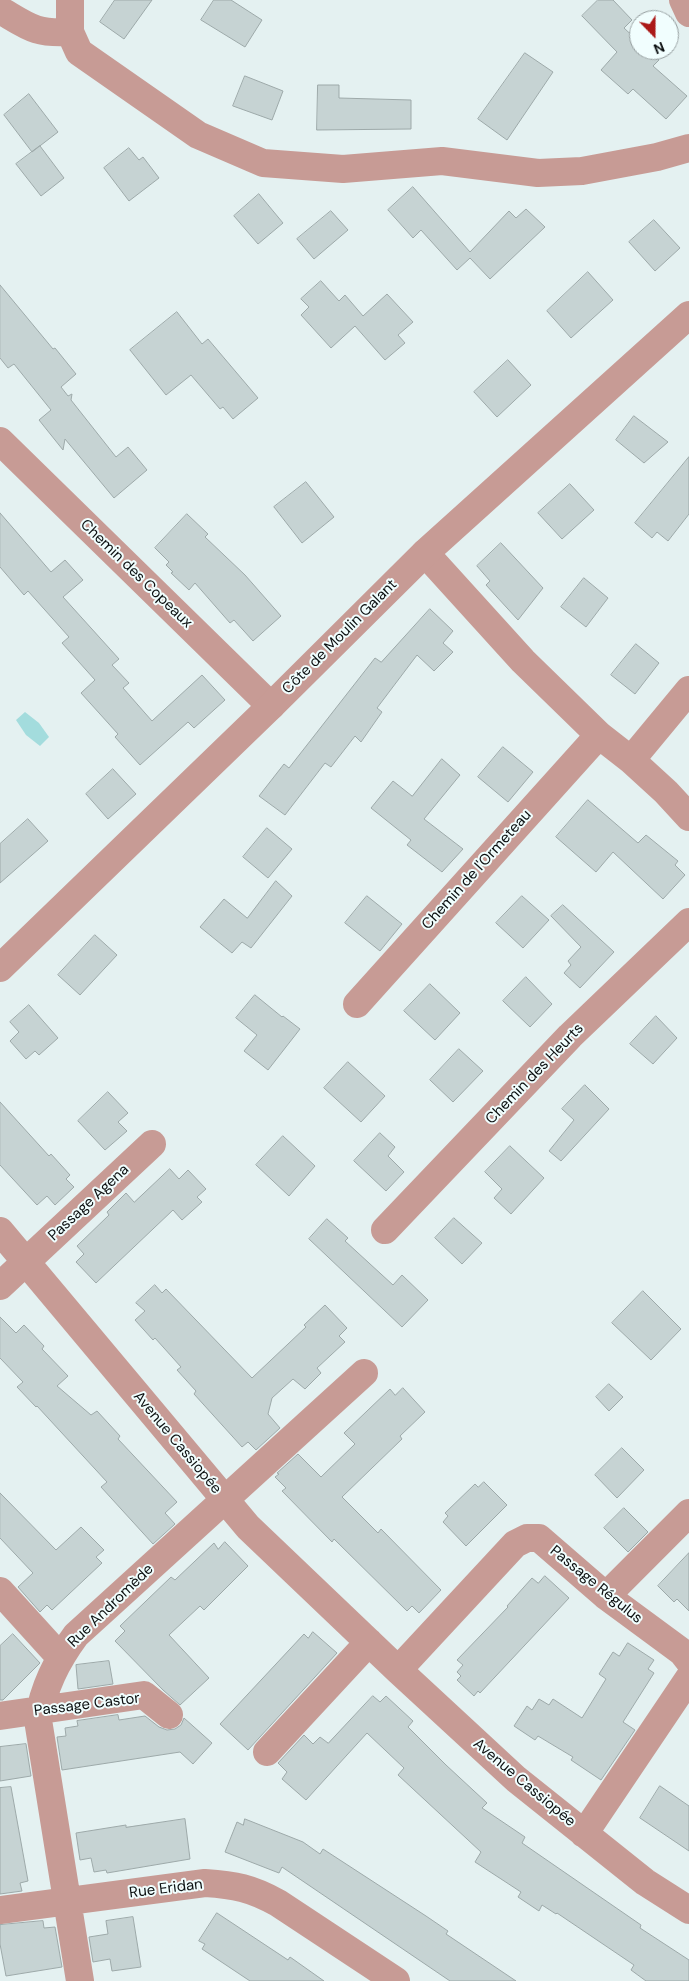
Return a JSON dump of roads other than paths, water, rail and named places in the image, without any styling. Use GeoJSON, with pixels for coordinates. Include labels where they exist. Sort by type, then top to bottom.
{"type":"FeatureCollection","features":[{"type":"Feature","properties":{"kind":"street"},"geometry":{"type":"LineString","coordinates":[[70,0],[70,32],[79,52],[198,135],[263,162],[343,169],[442,161],[538,173],[582,171],[656,157],[689,148]]}},
{"type":"Feature","properties":{"kind":"street"},"geometry":{"type":"LineString","coordinates":[[683,0],[689,13]]}},
{"type":"Feature","properties":{"kind":"street"},"geometry":{"type":"LineString","coordinates":[[0,10],[34,30],[52,33],[70,32]]}},
{"type":"Feature","properties":{"kind":"street","name":"Côte de Moulin Galant"},"geometry":{"type":"LineString","coordinates":[[0,968],[271,706],[425,553],[689,315]]}},
{"type":"Feature","properties":{"kind":"street","name":"Chemin des Copeaux"},"geometry":{"type":"LineString","coordinates":[[0,441],[271,706]]}},
{"type":"Feature","properties":{"kind":"street"},"geometry":{"type":"LineString","coordinates":[[425,553],[523,661],[598,736],[631,760],[689,816]]}},
{"type":"Feature","properties":{"kind":"street"},"geometry":{"type":"LineString","coordinates":[[631,760],[689,690]]}},
{"type":"Feature","properties":{"kind":"street","name":"Chemin de l'Ormeteau"},"geometry":{"type":"LineString","coordinates":[[357,1004],[598,736]]}},
{"type":"Feature","properties":{"kind":"street","name":"Chemin des Heurts"},"geometry":{"type":"LineString","coordinates":[[385,1230],[570,1036],[689,922]]}},
{"type":"Feature","properties":{"kind":"street","name":"Passage Agena"},"geometry":{"type":"LineString","coordinates":[[0,1286],[152,1144]]}},
{"type":"Feature","properties":{"kind":"street","name":"Avenue Cassiopée"},"geometry":{"type":"LineString","coordinates":[[0,1231],[248,1527],[516,1779],[645,1882],[689,1910]]}},
{"type":"Feature","properties":{"kind":"street","name":"Rue Andromède"},"geometry":{"type":"LineString","coordinates":[[80,1981],[38,1720],[49,1678],[60,1657],[76,1635],[364,1374]]}},
{"type":"Feature","properties":{"kind":"street"},"geometry":{"type":"LineString","coordinates":[[606,1596],[689,1513]]}},
{"type":"Feature","properties":{"kind":"street","name":"Passage Régulus"},"geometry":{"type":"LineString","coordinates":[[398,1670],[515,1544],[527,1538],[540,1538],[606,1596],[682,1652],[689,1661]]}},
{"type":"Feature","properties":{"kind":"street"},"geometry":{"type":"LineString","coordinates":[[0,1591],[60,1657]]}},
{"type":"Feature","properties":{"kind":"street"},"geometry":{"type":"LineString","coordinates":[[267,1752],[369,1642]]}},
{"type":"Feature","properties":{"kind":"street"},"geometry":{"type":"LineString","coordinates":[[584,1834],[689,1678]]}},
{"type":"Feature","properties":{"kind":"street","name":"Passage Castor"},"geometry":{"type":"LineString","coordinates":[[0,1716],[144,1695],[169,1715]]}},
{"type":"Feature","properties":{"kind":"street","name":"Rue Eridan"},"geometry":{"type":"LineString","coordinates":[[0,1910],[205,1883],[236,1886],[258,1892],[278,1902],[396,1981]]}},
{"type":"Feature","properties":{"kind":"water"},"geometry":{"type":"Polygon","coordinates":[[[25,712],[39,723],[49,737],[40,746],[26,735],[16,720],[25,712]]]}}]}
